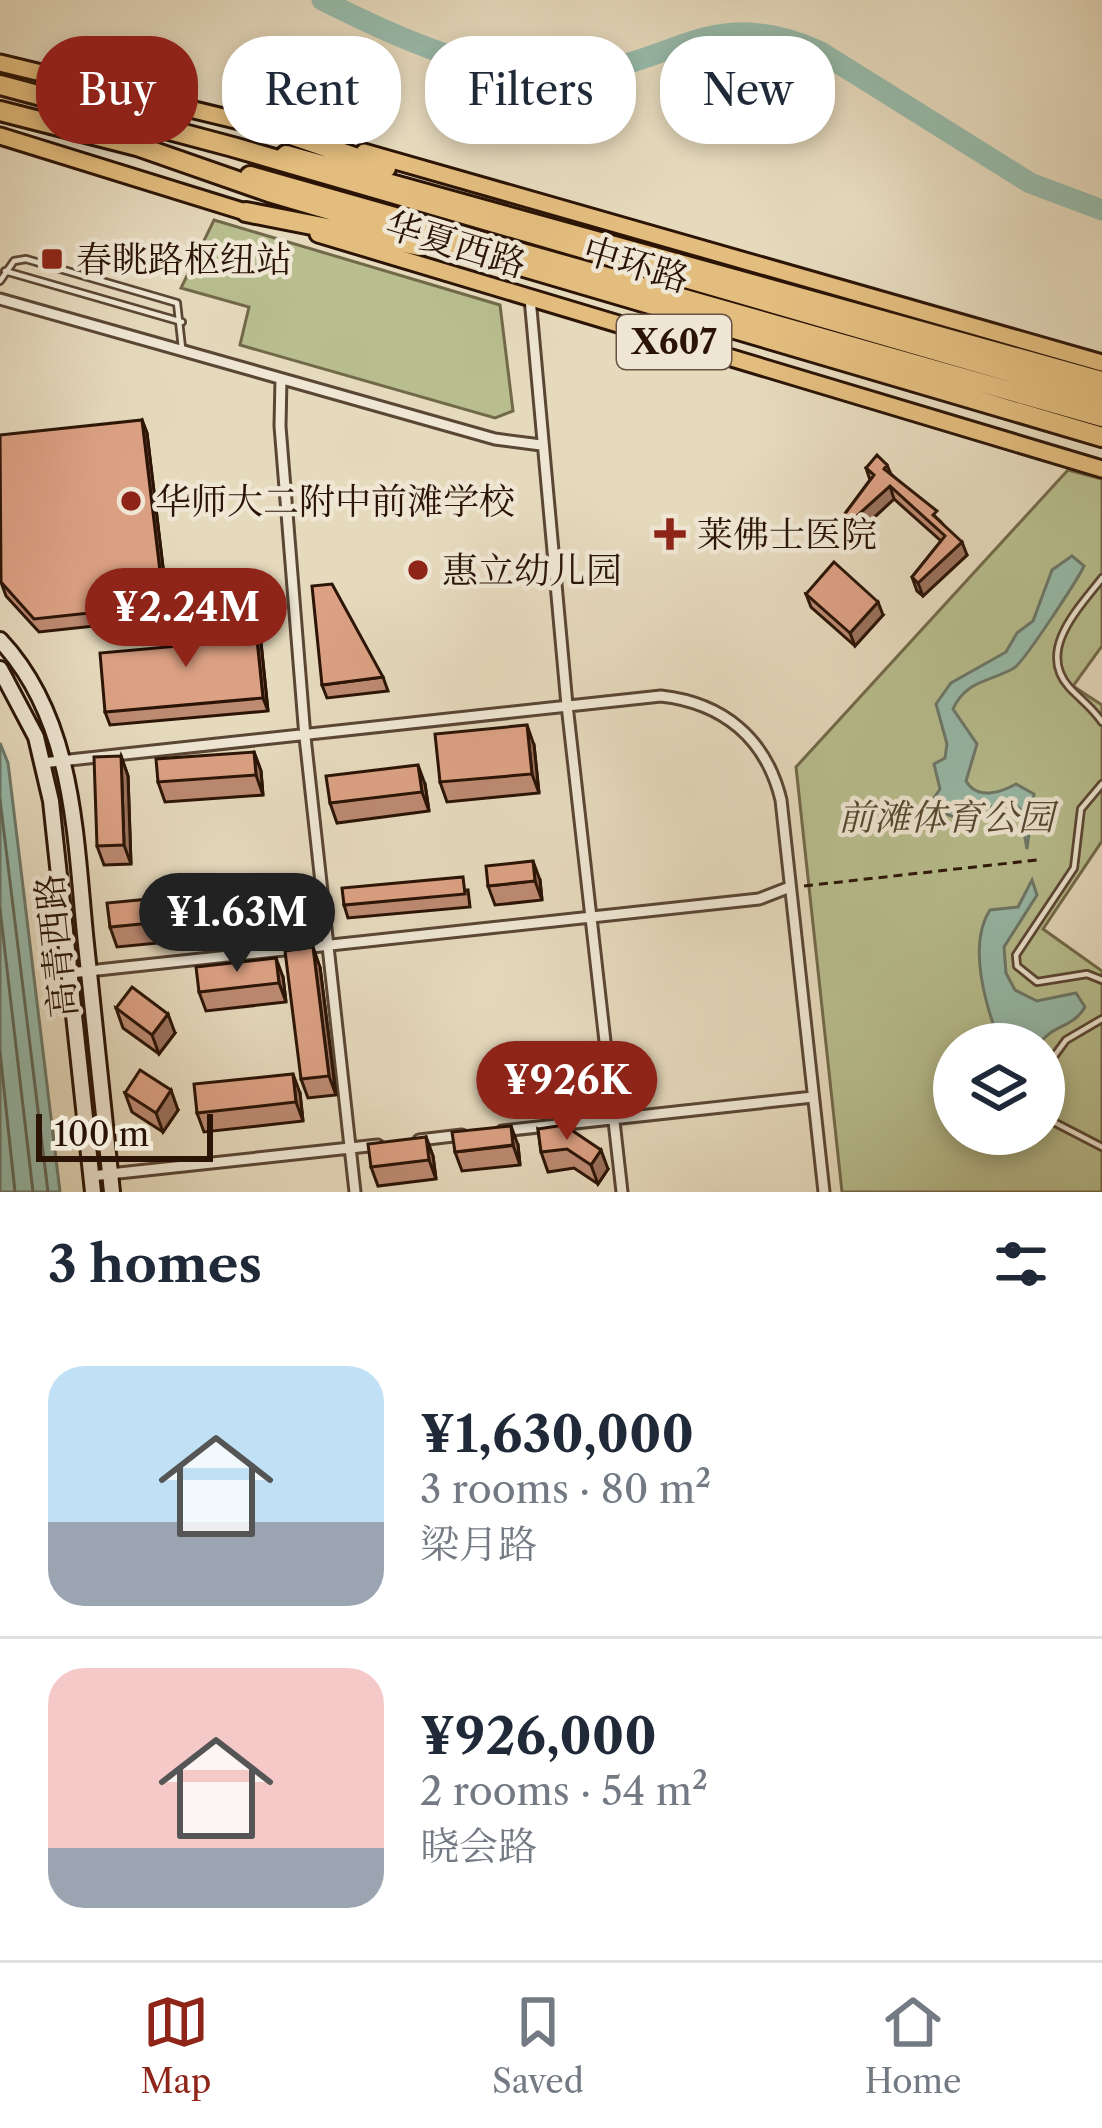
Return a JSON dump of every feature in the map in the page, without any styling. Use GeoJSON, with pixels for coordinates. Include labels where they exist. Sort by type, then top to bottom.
{"type":"FeatureCollection","features":[{"type":"Feature","properties":{"kind":"highway","name":"中环路"},"geometry":{"type":"LineString","coordinates":[[0,85],[233,146],[1102,399]]}},
{"type":"Feature","properties":{"kind":"highway","name":"中环路"},"geometry":{"type":"LineString","coordinates":[[0,111],[137,146],[269,192],[1102,437]]}},
{"type":"Feature","properties":{"kind":"highway"},"geometry":{"type":"LineString","coordinates":[[315,144],[584,235]]}},
{"type":"Feature","properties":{"kind":"highway","name":"中环路"},"geometry":{"type":"LineString","coordinates":[[233,146],[310,158],[1102,381]]}},
{"type":"Feature","properties":{"kind":"highway","name":"中环路"},"geometry":{"type":"LineString","coordinates":[[221,172],[276,179],[1102,417]]}},
{"type":"Feature","properties":{"kind":"highway"},"geometry":{"type":"LineString","coordinates":[[246,212],[548,271]]}},
{"type":"Feature","properties":{"kind":"main road","name":"华夏西路"},"geometry":{"type":"LineString","coordinates":[[0,63],[222,117]]}},
{"type":"Feature","properties":{"kind":"main road","name":"华夏西路"},"geometry":{"type":"LineString","coordinates":[[0,136],[1102,469]]}},
{"type":"Feature","properties":{"kind":"main road","name":"华夏西路"},"geometry":{"type":"LineString","coordinates":[[330,144],[527,195],[1102,363]]}},
{"type":"Feature","properties":{"kind":"street"},"geometry":{"type":"LineString","coordinates":[[530,298],[567,705],[622,1192]]}},
{"type":"Feature","properties":{"kind":"street"},"geometry":{"type":"LineString","coordinates":[[0,299],[495,439],[541,445]]}},
{"type":"Feature","properties":{"kind":"street"},"geometry":{"type":"LineString","coordinates":[[281,380],[280,426],[305,736],[355,1192]]}},
{"type":"Feature","properties":{"kind":"street","name":"高青西路"},"geometry":{"type":"LineString","coordinates":[[0,640],[37,691],[62,760],[112,1192]]}},
{"type":"Feature","properties":{"kind":"street","name":"高青西路"},"geometry":{"type":"LineString","coordinates":[[0,669],[20,700],[51,801],[92,1184]]}},
{"type":"Feature","properties":{"kind":"street"},"geometry":{"type":"LineString","coordinates":[[42,763],[567,705],[679,698],[703,705],[758,743],[776,778],[824,1192]]}},
{"type":"Feature","properties":{"kind":"street"},"geometry":{"type":"LineString","coordinates":[[70,973],[759,899],[790,887]]}},
{"type":"Feature","properties":{"kind":"street"},"geometry":{"type":"LineString","coordinates":[[497,1132],[813,1097]]}},
{"type":"Feature","properties":{"kind":"street"},"geometry":{"type":"LineString","coordinates":[[411,1141],[475,1134]]}},
{"type":"Feature","properties":{"kind":"street"},"geometry":{"type":"LineString","coordinates":[[92,1184],[110,1174],[389,1143]]}},
{"type":"Feature","properties":{"kind":"lane"},"geometry":{"type":"LineString","coordinates":[[0,281],[5,271],[26,259],[177,303],[182,350]]}},
{"type":"Feature","properties":{"kind":"lane"},"geometry":{"type":"LineString","coordinates":[[5,271],[182,322]]}},
{"type":"Feature","properties":{"kind":"lane"},"geometry":{"type":"LineString","coordinates":[[1102,578],[1064,628],[1058,646],[1067,685],[1102,722]]}},
{"type":"Feature","properties":{"kind":"lane"},"geometry":{"type":"LineString","coordinates":[[1102,784],[1081,809],[1074,868],[1016,955],[1017,966],[1037,982],[1087,974],[1102,980]]}},
{"type":"Feature","properties":{"kind":"lane"},"geometry":{"type":"LineString","coordinates":[[1065,1041],[1102,1019]]}},
{"type":"Feature","properties":{"kind":"lane"},"geometry":{"type":"LineString","coordinates":[[1065,1128],[1102,1147]]}},
{"type":"Feature","properties":{"kind":"path"},"geometry":{"type":"LineString","coordinates":[[790,887],[1037,860]]}},
{"type":"Feature","properties":{"kind":"green space"},"geometry":{"type":"Polygon","coordinates":[[[214,220],[500,305],[513,411],[495,418],[240,345],[249,307],[181,288],[214,220]]]}},
{"type":"Feature","properties":{"kind":"green space","name":"前滩体育公园"},"geometry":{"type":"Polygon","coordinates":[[[1068,470],[1102,479],[1102,646],[1073,686],[1102,705],[1102,841],[1043,929],[1102,971],[1102,1192],[842,1192],[796,767],[1068,470]]]}},
{"type":"Feature","properties":{"kind":"water"},"geometry":{"type":"Polygon","coordinates":[[[1072,556],[1084,566],[1028,652],[1014,668],[965,692],[953,709],[977,744],[966,781],[971,787],[989,793],[1016,784],[1034,794],[1027,849],[1020,809],[1013,803],[991,807],[981,800],[960,819],[940,812],[932,801],[940,789],[934,764],[945,758],[947,744],[936,704],[951,683],[1006,652],[1017,633],[1033,621],[1052,570],[1072,556]]]}},
{"type":"Feature","properties":{"kind":"water"},"geometry":{"type":"Polygon","coordinates":[[[0,743],[8,763],[60,1192],[0,1192],[0,743]]]}},
{"type":"Feature","properties":{"kind":"water"},"geometry":{"type":"Polygon","coordinates":[[[1032,880],[1037,895],[1004,947],[1006,973],[1015,990],[1037,1001],[1076,993],[1085,1007],[1065,1024],[994,1023],[979,958],[983,924],[990,910],[1018,907],[1032,880]]]}},
{"type":"Feature","properties":{"kind":"building"},"geometry":{"type":"Polygon","coordinates":[[[142,420],[164,605],[34,619],[1,582],[0,435],[142,420]]]}},
{"type":"Feature","properties":{"kind":"building"},"geometry":{"type":"Polygon","coordinates":[[[877,455],[887,465],[884,469],[937,511],[933,515],[962,542],[918,583],[912,577],[945,536],[890,486],[850,522],[844,515],[874,475],[866,468],[877,455]]]}},
{"type":"Feature","properties":{"kind":"building"},"geometry":{"type":"Polygon","coordinates":[[[834,562],[878,602],[850,633],[806,594],[834,562]]]}},
{"type":"Feature","properties":{"kind":"building"},"geometry":{"type":"Polygon","coordinates":[[[332,584],[383,677],[322,685],[312,586],[332,584]]]}},
{"type":"Feature","properties":{"kind":"building"},"geometry":{"type":"Polygon","coordinates":[[[255,620],[263,698],[105,712],[100,653],[190,645],[188,627],[255,620]]]}},
{"type":"Feature","properties":{"kind":"building"},"geometry":{"type":"Polygon","coordinates":[[[527,725],[532,774],[440,782],[435,734],[527,725]]]}},
{"type":"Feature","properties":{"kind":"building"},"geometry":{"type":"Polygon","coordinates":[[[254,752],[256,775],[158,782],[156,759],[254,752]]]}},
{"type":"Feature","properties":{"kind":"building"},"geometry":{"type":"Polygon","coordinates":[[[121,756],[124,845],[97,846],[94,757],[121,756]]]}},
{"type":"Feature","properties":{"kind":"building"},"geometry":{"type":"Polygon","coordinates":[[[418,765],[422,792],[330,803],[326,776],[418,765]]]}},
{"type":"Feature","properties":{"kind":"building"},"geometry":{"type":"Polygon","coordinates":[[[533,861],[535,881],[488,886],[486,866],[533,861]]]}},
{"type":"Feature","properties":{"kind":"building"},"geometry":{"type":"Polygon","coordinates":[[[463,877],[465,894],[344,905],[342,888],[463,877]]]}},
{"type":"Feature","properties":{"kind":"building"},"geometry":{"type":"Polygon","coordinates":[[[274,888],[276,910],[199,918],[197,896],[274,888]]]}},
{"type":"Feature","properties":{"kind":"building"},"geometry":{"type":"Polygon","coordinates":[[[160,898],[162,922],[110,927],[107,903],[160,898]]]}},
{"type":"Feature","properties":{"kind":"building"},"geometry":{"type":"Polygon","coordinates":[[[313,947],[329,1076],[301,1079],[285,951],[313,947]]]}},
{"type":"Feature","properties":{"kind":"building"},"geometry":{"type":"Polygon","coordinates":[[[276,958],[279,983],[199,992],[196,967],[276,958]]]}},
{"type":"Feature","properties":{"kind":"building"},"geometry":{"type":"Polygon","coordinates":[[[132,987],[168,1014],[152,1035],[116,1008],[132,987]]]}},
{"type":"Feature","properties":{"kind":"building"},"geometry":{"type":"Polygon","coordinates":[[[140,1070],[171,1090],[156,1113],[125,1093],[140,1070]]]}},
{"type":"Feature","properties":{"kind":"building"},"geometry":{"type":"Polygon","coordinates":[[[293,1074],[296,1102],[197,1113],[194,1084],[293,1074]]]}},
{"type":"Feature","properties":{"kind":"building"},"geometry":{"type":"Polygon","coordinates":[[[564,1125],[601,1150],[591,1165],[567,1149],[541,1152],[538,1129],[564,1125]]]}},
{"type":"Feature","properties":{"kind":"building"},"geometry":{"type":"Polygon","coordinates":[[[511,1126],[513,1145],[455,1152],[452,1132],[511,1126]]]}},
{"type":"Feature","properties":{"kind":"building"},"geometry":{"type":"Polygon","coordinates":[[[426,1137],[429,1160],[371,1167],[368,1144],[426,1137]]]}},
{"type":"Feature","properties":{"kind":"waterway"},"geometry":{"type":"LineString","coordinates":[[322,0],[446,54],[545,74],[612,68],[721,34],[781,38],[819,51],[1030,183],[1102,210]]}},
{"type":"Feature","properties":{"kind":"place","name":"春眺路枢纽站"},"geometry":{"type":"Point","coordinates":[52,259]}},
{"type":"Feature","properties":{"kind":"place","name":"华师大二附中前滩学校"},"geometry":{"type":"Point","coordinates":[131,501]}},
{"type":"Feature","properties":{"kind":"place","name":"莱佛士医院"},"geometry":{"type":"Point","coordinates":[670,534]}},
{"type":"Feature","properties":{"kind":"place","name":"惠立幼儿园"},"geometry":{"type":"Point","coordinates":[418,570]}}]}
